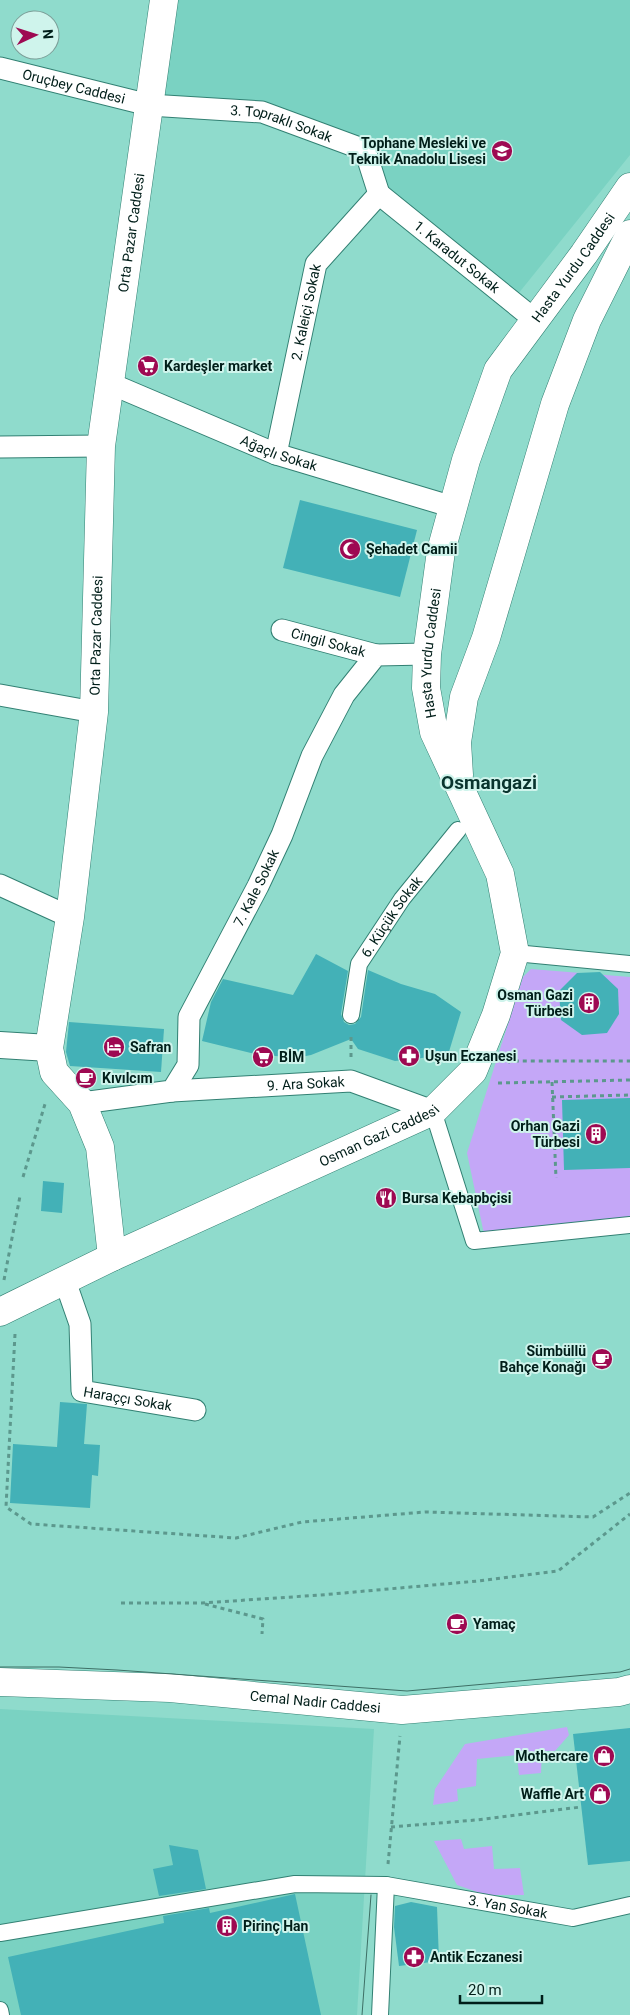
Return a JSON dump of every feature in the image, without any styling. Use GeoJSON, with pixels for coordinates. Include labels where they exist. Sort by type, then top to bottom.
{"type":"FeatureCollection","features":[{"type":"Feature","properties":{"kind":"main road","name":"Orta Pazar Caddesi"},"geometry":{"type":"LineString","coordinates":[[51,1060],[94,712],[101,446],[164,0]]}},
{"type":"Feature","properties":{"kind":"main road","name":"Hasta Yurdu Caddesi"},"geometry":{"type":"LineString","coordinates":[[460,789],[434,732],[426,688],[427,654],[441,551],[466,460],[498,370],[630,187]]}},
{"type":"Feature","properties":{"kind":"main road","name":"Hasta Yurdu Caddesi"},"geometry":{"type":"LineString","coordinates":[[460,789],[457,742],[464,697],[486,638],[555,404],[586,320],[630,234]]}},
{"type":"Feature","properties":{"kind":"main road","name":"Osman Gazi Caddesi"},"geometry":{"type":"LineString","coordinates":[[6,1309],[112,1257],[433,1111],[472,1071],[496,1015],[515,953],[500,874],[460,789]]}},
{"type":"Feature","properties":{"kind":"main road"},"geometry":{"type":"LineString","coordinates":[[51,1060],[82,1103],[100,1147],[112,1257]]}},
{"type":"Feature","properties":{"kind":"main road","name":"Cemal Nadir Caddesi"},"geometry":{"type":"LineString","coordinates":[[0,1682],[170,1688],[402,1710],[630,1689]]}},
{"type":"Feature","properties":{"kind":"street","name":"Oruçbey Caddesi"},"geometry":{"type":"LineString","coordinates":[[0,68],[149,105]]}},
{"type":"Feature","properties":{"kind":"street","name":"3. Topraklı Sokak"},"geometry":{"type":"LineString","coordinates":[[149,105],[262,112],[365,150],[379,194]]}},
{"type":"Feature","properties":{"kind":"street","name":"1. Karadut Sokak"},"geometry":{"type":"LineString","coordinates":[[379,194],[535,320]]}},
{"type":"Feature","properties":{"kind":"street","name":"2. Kaleiçi Sokak"},"geometry":{"type":"LineString","coordinates":[[276,454],[316,264],[379,194]]}},
{"type":"Feature","properties":{"kind":"street","name":"Ağaçlı Sokak"},"geometry":{"type":"LineString","coordinates":[[109,383],[276,454],[453,508]]}},
{"type":"Feature","properties":{"kind":"street"},"geometry":{"type":"LineString","coordinates":[[0,447],[101,446]]}},
{"type":"Feature","properties":{"kind":"street","name":"Cingil Sokak"},"geometry":{"type":"LineString","coordinates":[[282,630],[376,655]]}},
{"type":"Feature","properties":{"kind":"street"},"geometry":{"type":"LineString","coordinates":[[376,655],[427,654]]}},
{"type":"Feature","properties":{"kind":"street","name":"7. Kale Sokak"},"geometry":{"type":"LineString","coordinates":[[172,1091],[188,1065],[189,1017],[258,886],[282,835],[312,756],[344,695],[376,655]]}},
{"type":"Feature","properties":{"kind":"street"},"geometry":{"type":"LineString","coordinates":[[0,695],[94,712]]}},
{"type":"Feature","properties":{"kind":"street","name":"6. Küçük Sokak"},"geometry":{"type":"LineString","coordinates":[[351,1016],[359,964],[402,899],[458,830]]}},
{"type":"Feature","properties":{"kind":"street"},"geometry":{"type":"LineString","coordinates":[[0,885],[70,917]]}},
{"type":"Feature","properties":{"kind":"street"},"geometry":{"type":"LineString","coordinates":[[515,953],[630,964]]}},
{"type":"Feature","properties":{"kind":"street"},"geometry":{"type":"LineString","coordinates":[[0,1045],[51,1060]]}},
{"type":"Feature","properties":{"kind":"street","name":"9. Ara Sokak"},"geometry":{"type":"LineString","coordinates":[[172,1091],[351,1080],[433,1111]]}},
{"type":"Feature","properties":{"kind":"street"},"geometry":{"type":"LineString","coordinates":[[82,1103],[172,1091]]}},
{"type":"Feature","properties":{"kind":"street"},"geometry":{"type":"LineString","coordinates":[[433,1111],[474,1241],[630,1225]]}},
{"type":"Feature","properties":{"kind":"street","name":"Haraççı Sokak"},"geometry":{"type":"LineString","coordinates":[[65,1281],[80,1324],[82,1391],[195,1410]]}},
{"type":"Feature","properties":{"kind":"street","name":"3. Yan Sokak"},"geometry":{"type":"LineString","coordinates":[[0,1933],[295,1884],[386,1885],[572,1918],[630,1905]]}},
{"type":"Feature","properties":{"kind":"street"},"geometry":{"type":"LineString","coordinates":[[380,2015],[386,1885]]}},
{"type":"Feature","properties":{"kind":"street"},"geometry":{"type":"LineString","coordinates":[[0,2010],[1,2015]]}},
{"type":"Feature","properties":{"kind":"path"},"geometry":{"type":"LineString","coordinates":[[23,1177],[51,1060]]}},
{"type":"Feature","properties":{"kind":"path"},"geometry":{"type":"LineString","coordinates":[[505,1068],[509,1061],[630,1061]]}},
{"type":"Feature","properties":{"kind":"path"},"geometry":{"type":"LineString","coordinates":[[501,1076],[497,1083],[630,1080]]}},
{"type":"Feature","properties":{"kind":"path"},"geometry":{"type":"LineString","coordinates":[[552,1082],[556,1178]]}},
{"type":"Feature","properties":{"kind":"path"},"geometry":{"type":"LineString","coordinates":[[552,1097],[630,1095]]}},
{"type":"Feature","properties":{"kind":"path"},"geometry":{"type":"LineString","coordinates":[[20,1196],[6,1309],[6,1507],[31,1524],[236,1538],[302,1522],[425,1512],[593,1517],[630,1493]]}},
{"type":"Feature","properties":{"kind":"path"},"geometry":{"type":"LineString","coordinates":[[0,1483],[6,1485]]}},
{"type":"Feature","properties":{"kind":"path"},"geometry":{"type":"LineString","coordinates":[[121,1603],[202,1603],[478,1581],[558,1571],[630,1514]]}},
{"type":"Feature","properties":{"kind":"path"},"geometry":{"type":"LineString","coordinates":[[202,1603],[263,1619],[262,1634]]}},
{"type":"Feature","properties":{"kind":"path"},"geometry":{"type":"LineString","coordinates":[[386,1885],[402,1710]]}},
{"type":"Feature","properties":{"kind":"path"},"geometry":{"type":"LineString","coordinates":[[391,1827],[476,1820],[581,1807]]}},
{"type":"Feature","properties":{"kind":"shaded area","name":"Tophane Mesleki ve Teknik Anadolu Lisesi"},"geometry":{"type":"Polygon","coordinates":[[[170,0],[630,0],[630,155],[518,294],[386,190],[372,147],[156,99],[170,0]]]}},
{"type":"Feature","properties":{"kind":"shaded area"},"geometry":{"type":"Polygon","coordinates":[[[531,969],[630,977],[630,1217],[484,1234],[467,1153],[523,977],[531,969]]]}},
{"type":"Feature","properties":{"kind":"shaded area"},"geometry":{"type":"Polygon","coordinates":[[[0,1709],[374,1729],[357,2015],[0,2015],[0,1709]]]}},
{"type":"Feature","properties":{"kind":"shaded area"},"geometry":{"type":"Polygon","coordinates":[[[567,1727],[569,1735],[555,1751],[542,1751],[541,1773],[519,1775],[517,1755],[477,1759],[476,1786],[457,1789],[458,1801],[433,1805],[435,1789],[465,1744],[567,1727]]]}},
{"type":"Feature","properties":{"kind":"shaded area"},"geometry":{"type":"Polygon","coordinates":[[[461,1839],[464,1849],[492,1846],[494,1869],[520,1868],[524,1895],[486,1895],[457,1885],[434,1841],[461,1839]]]}},
{"type":"Feature","properties":{"kind":"building","name":"Şehadet Camii"},"geometry":{"type":"Polygon","coordinates":[[[300,500],[417,530],[400,597],[283,568],[300,500]]]}},
{"type":"Feature","properties":{"kind":"building"},"geometry":{"type":"Polygon","coordinates":[[[316,954],[348,971],[341,1014],[344,1022],[349,1025],[355,1024],[361,1017],[368,970],[401,984],[435,994],[461,1012],[448,1055],[395,1061],[358,1049],[351,1039],[311,1055],[296,1058],[255,1054],[202,1041],[211,1002],[223,979],[293,995],[316,954]]]}},
{"type":"Feature","properties":{"kind":"building","name":"Osman Gazi Türbesi"},"geometry":{"type":"Polygon","coordinates":[[[600,972],[618,989],[619,1014],[607,1033],[582,1035],[561,1020],[559,991],[577,973],[600,972]]]}},
{"type":"Feature","properties":{"kind":"building","name":"Safran"},"geometry":{"type":"Polygon","coordinates":[[[69,1022],[164,1029],[161,1072],[70,1066],[66,1052],[69,1022]]]}},
{"type":"Feature","properties":{"kind":"building","name":"Orhan Gazi Türbesi"},"geometry":{"type":"Polygon","coordinates":[[[630,1098],[630,1168],[564,1170],[562,1100],[630,1098]]]}},
{"type":"Feature","properties":{"kind":"building"},"geometry":{"type":"Polygon","coordinates":[[[43,1181],[64,1183],[62,1213],[41,1211],[43,1181]]]}},
{"type":"Feature","properties":{"kind":"building"},"geometry":{"type":"Polygon","coordinates":[[[60,1402],[87,1404],[84,1444],[100,1445],[98,1476],[92,1475],[90,1508],[10,1503],[13,1444],[57,1447],[60,1402]]]}},
{"type":"Feature","properties":{"kind":"building"},"geometry":{"type":"Polygon","coordinates":[[[630,1728],[630,1861],[588,1865],[573,1734],[630,1728]]]}},
{"type":"Feature","properties":{"kind":"building"},"geometry":{"type":"Polygon","coordinates":[[[169,1845],[198,1850],[206,1889],[159,1896],[153,1869],[173,1865],[169,1845]]]}},
{"type":"Feature","properties":{"kind":"building","name":"Pirinç Han"},"geometry":{"type":"Polygon","coordinates":[[[295,1894],[321,2015],[21,2015],[8,1957],[164,1923],[163,1916],[209,1908],[210,1913],[295,1894]]]}},
{"type":"Feature","properties":{"kind":"building"},"geometry":{"type":"Polygon","coordinates":[[[411,1902],[437,1907],[439,1961],[399,1966],[394,1927],[395,1906],[411,1902]]]}},
{"type":"Feature","properties":{"kind":"tram line"},"geometry":{"type":"LineString","coordinates":[[0,1667],[59,1667],[117,1670],[407,1691],[620,1672],[630,1669]]}},
{"type":"Feature","properties":{"kind":"tram line"},"geometry":{"type":"LineString","coordinates":[[362,2015],[371,1895]]}},
{"type":"Feature","properties":{"kind":"place","name":"Tophane Mesleki ve Teknik Anadolu Lisesi"},"geometry":{"type":"Point","coordinates":[502,151]}},
{"type":"Feature","properties":{"kind":"place","name":"Kardeşler market"},"geometry":{"type":"Point","coordinates":[148,366]}},
{"type":"Feature","properties":{"kind":"place","name":"Şehadet Camii"},"geometry":{"type":"Point","coordinates":[350,549]}},
{"type":"Feature","properties":{"kind":"place","name":"Osman Gazi Türbesi"},"geometry":{"type":"Point","coordinates":[589,1003]}},
{"type":"Feature","properties":{"kind":"place","name":"Safran"},"geometry":{"type":"Point","coordinates":[114,1047]}},
{"type":"Feature","properties":{"kind":"place","name":"Uşun Eczanesi"},"geometry":{"type":"Point","coordinates":[409,1056]}},
{"type":"Feature","properties":{"kind":"place","name":"BİM"},"geometry":{"type":"Point","coordinates":[263,1057]}},
{"type":"Feature","properties":{"kind":"place","name":"Kıvılcım"},"geometry":{"type":"Point","coordinates":[86,1078]}},
{"type":"Feature","properties":{"kind":"place","name":"Orhan Gazi Türbesi"},"geometry":{"type":"Point","coordinates":[596,1134]}},
{"type":"Feature","properties":{"kind":"place","name":"Bursa Kebapbçisi"},"geometry":{"type":"Point","coordinates":[386,1198]}},
{"type":"Feature","properties":{"kind":"place","name":"Sümbüllü Bahçe Konağı"},"geometry":{"type":"Point","coordinates":[602,1359]}},
{"type":"Feature","properties":{"kind":"place","name":"Yamaç"},"geometry":{"type":"Point","coordinates":[457,1624]}},
{"type":"Feature","properties":{"kind":"place","name":"Mothercare"},"geometry":{"type":"Point","coordinates":[604,1756]}},
{"type":"Feature","properties":{"kind":"place","name":"Waffle Art"},"geometry":{"type":"Point","coordinates":[600,1794]}},
{"type":"Feature","properties":{"kind":"place","name":"Pirinç Han"},"geometry":{"type":"Point","coordinates":[227,1926]}},
{"type":"Feature","properties":{"kind":"place","name":"Antik Eczanesi"},"geometry":{"type":"Point","coordinates":[414,1957]}},
{"type":"Feature","properties":{"kind":"district","name":"Osmangazi"},"geometry":{"type":"Point","coordinates":[489,782]}}]}
